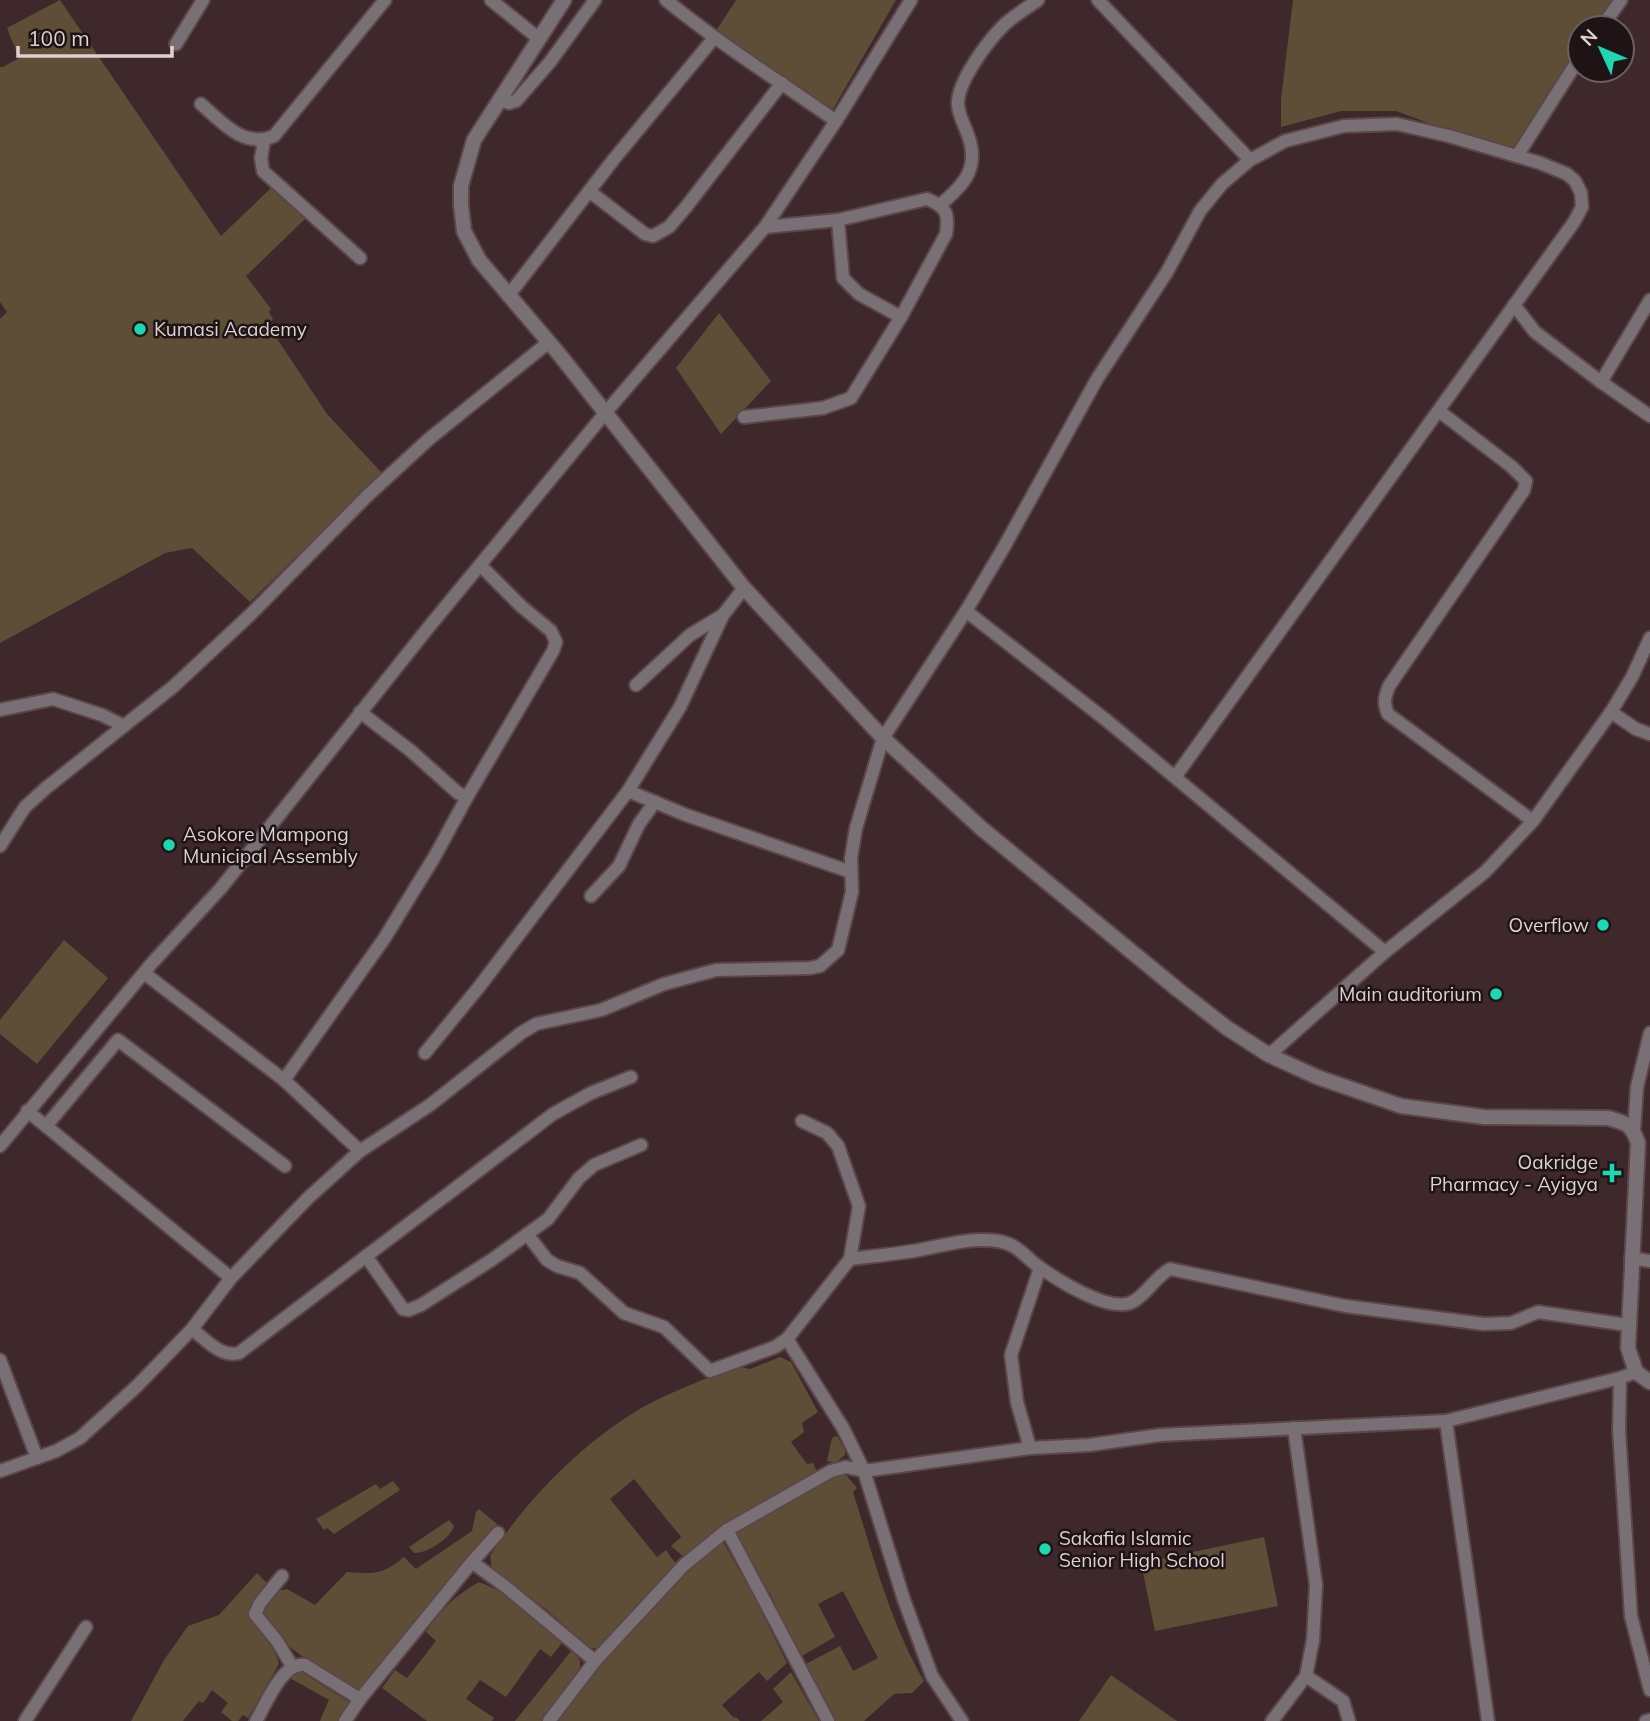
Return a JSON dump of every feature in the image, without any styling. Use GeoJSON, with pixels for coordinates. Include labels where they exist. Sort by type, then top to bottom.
{"type":"FeatureCollection","features":[{"type":"Feature","properties":{"kind":"street"},"geometry":{"type":"LineString","coordinates":[[176,44],[202,0]]}},
{"type":"Feature","properties":{"kind":"street"},"geometry":{"type":"LineString","coordinates":[[201,104],[243,137],[264,141],[274,136],[385,0]]}},
{"type":"Feature","properties":{"kind":"street"},"geometry":{"type":"LineString","coordinates":[[491,0],[537,38]]}},
{"type":"Feature","properties":{"kind":"street"},"geometry":{"type":"LineString","coordinates":[[564,0],[537,38],[474,140],[461,186],[464,231],[474,251],[508,296],[606,412],[744,588],[883,738],[981,828],[1092,921],[1207,1013],[1269,1055],[1317,1077],[1401,1106],[1484,1117],[1608,1118],[1624,1123],[1640,1140]]}},
{"type":"Feature","properties":{"kind":"street"},"geometry":{"type":"LineString","coordinates":[[499,100],[509,103],[516,101],[550,62],[595,0]]}},
{"type":"Feature","properties":{"kind":"street"},"geometry":{"type":"LineString","coordinates":[[666,0],[714,38],[836,121]]}},
{"type":"Feature","properties":{"kind":"street"},"geometry":{"type":"LineString","coordinates":[[0,1146],[144,973],[221,887],[360,712],[606,412],[765,227],[836,121],[911,0]]}},
{"type":"Feature","properties":{"kind":"street"},"geometry":{"type":"LineString","coordinates":[[940,204],[963,186],[972,157],[971,144],[957,106],[959,93],[982,50],[1004,24],[1038,0]]}},
{"type":"Feature","properties":{"kind":"street"},"geometry":{"type":"LineString","coordinates":[[1098,0],[1250,160]]}},
{"type":"Feature","properties":{"kind":"street"},"geometry":{"type":"LineString","coordinates":[[508,296],[589,191],[714,38]]}},
{"type":"Feature","properties":{"kind":"street"},"geometry":{"type":"LineString","coordinates":[[1517,156],[1566,79]]}},
{"type":"Feature","properties":{"kind":"street"},"geometry":{"type":"LineString","coordinates":[[589,191],[645,234],[653,236],[661,233],[686,207],[782,83]]}},
{"type":"Feature","properties":{"kind":"street"},"geometry":{"type":"LineString","coordinates":[[0,1471],[80,1438],[137,1386],[192,1329],[232,1278],[308,1198],[360,1151],[430,1105],[521,1033],[536,1024],[601,1010],[664,984],[716,970],[820,966],[838,950],[852,892],[851,872],[856,828],[883,738],[966,611],[1097,379],[1167,272],[1200,211],[1222,184],[1250,160],[1285,141],[1344,126],[1397,124],[1517,156],[1567,174],[1576,181],[1581,193],[1582,206],[1574,222],[1175,777]]}},
{"type":"Feature","properties":{"kind":"street"},"geometry":{"type":"LineString","coordinates":[[264,141],[261,158],[263,171],[360,258]]}},
{"type":"Feature","properties":{"kind":"street"},"geometry":{"type":"LineString","coordinates":[[744,418],[823,408],[851,398],[901,317],[946,234],[949,219],[940,204],[928,199],[838,220],[765,227]]}},
{"type":"Feature","properties":{"kind":"street"},"geometry":{"type":"LineString","coordinates":[[838,220],[843,278],[859,293],[901,317]]}},
{"type":"Feature","properties":{"kind":"street"},"geometry":{"type":"LineString","coordinates":[[1601,382],[1650,300]]}},
{"type":"Feature","properties":{"kind":"street"},"geometry":{"type":"LineString","coordinates":[[1514,305],[1535,332],[1650,416]]}},
{"type":"Feature","properties":{"kind":"street"},"geometry":{"type":"LineString","coordinates":[[0,846],[25,807],[174,686],[235,629],[367,496],[429,439],[549,342]]}},
{"type":"Feature","properties":{"kind":"street"},"geometry":{"type":"LineString","coordinates":[[1439,411],[1512,467],[1526,481],[1524,490],[1389,686],[1385,707],[1388,714],[1533,821]]}},
{"type":"Feature","properties":{"kind":"street"},"geometry":{"type":"LineString","coordinates":[[284,1080],[384,939],[554,651],[556,642],[551,631],[521,606],[480,565]]}},
{"type":"Feature","properties":{"kind":"street"},"geometry":{"type":"LineString","coordinates":[[425,1053],[479,987],[628,791],[680,707],[723,615],[744,588]]}},
{"type":"Feature","properties":{"kind":"street"},"geometry":{"type":"LineString","coordinates":[[966,611],[1070,691],[1385,952]]}},
{"type":"Feature","properties":{"kind":"street"},"geometry":{"type":"LineString","coordinates":[[636,685],[662,658],[690,635],[723,615]]}},
{"type":"Feature","properties":{"kind":"street"},"geometry":{"type":"LineString","coordinates":[[1269,1055],[1385,952],[1485,872],[1533,821],[1611,712],[1632,677],[1650,638]]}},
{"type":"Feature","properties":{"kind":"street"},"geometry":{"type":"LineString","coordinates":[[0,710],[53,699],[102,715],[124,726]]}},
{"type":"Feature","properties":{"kind":"street"},"geometry":{"type":"LineString","coordinates":[[360,712],[411,751],[458,793],[467,797]]}},
{"type":"Feature","properties":{"kind":"street"},"geometry":{"type":"LineString","coordinates":[[1611,712],[1636,729],[1650,734]]}},
{"type":"Feature","properties":{"kind":"street"},"geometry":{"type":"LineString","coordinates":[[628,791],[686,816],[851,872]]}},
{"type":"Feature","properties":{"kind":"street"},"geometry":{"type":"LineString","coordinates":[[592,897],[620,866],[639,824],[655,802]]}},
{"type":"Feature","properties":{"kind":"street"},"geometry":{"type":"LineString","coordinates":[[144,973],[284,1080],[360,1151]]}},
{"type":"Feature","properties":{"kind":"street"},"geometry":{"type":"LineString","coordinates":[[99,1026],[285,1166]]}},
{"type":"Feature","properties":{"kind":"street"},"geometry":{"type":"LineString","coordinates":[[1650,1033],[1637,1087],[1640,1140],[1628,1325],[1628,1348],[1636,1373],[1650,1382]]}},
{"type":"Feature","properties":{"kind":"street"},"geometry":{"type":"LineString","coordinates":[[46,1126],[118,1040]]}},
{"type":"Feature","properties":{"kind":"street"},"geometry":{"type":"LineString","coordinates":[[192,1329],[222,1352],[232,1355],[239,1353],[553,1114],[592,1093],[631,1077]]}},
{"type":"Feature","properties":{"kind":"street"},"geometry":{"type":"LineString","coordinates":[[27,1111],[232,1278]]}},
{"type":"Feature","properties":{"kind":"street"},"geometry":{"type":"LineString","coordinates":[[527,1234],[547,1260],[580,1273],[624,1313],[670,1331],[710,1371],[775,1347],[787,1339],[850,1259],[859,1206],[838,1146],[827,1133],[802,1121]]}},
{"type":"Feature","properties":{"kind":"street"},"geometry":{"type":"LineString","coordinates":[[366,1256],[403,1309],[409,1310],[493,1259],[548,1219],[579,1178],[594,1165],[641,1145]]}},
{"type":"Feature","properties":{"kind":"street"},"geometry":{"type":"LineString","coordinates":[[850,1259],[976,1239],[1002,1241],[1018,1248],[1040,1268],[1086,1294],[1119,1306],[1134,1302],[1158,1276],[1170,1269],[1345,1306],[1484,1324],[1511,1323],[1538,1312],[1628,1325]]}},
{"type":"Feature","properties":{"kind":"street"},"geometry":{"type":"LineString","coordinates":[[1631,1258],[1650,1261]]}},
{"type":"Feature","properties":{"kind":"street"},"geometry":{"type":"LineString","coordinates":[[1030,1448],[1017,1402],[1011,1354],[1040,1268]]}},
{"type":"Feature","properties":{"kind":"street"},"geometry":{"type":"LineString","coordinates":[[787,1339],[843,1428],[864,1471],[904,1600],[932,1676],[961,1721]]}},
{"type":"Feature","properties":{"kind":"street"},"geometry":{"type":"LineString","coordinates":[[0,1360],[37,1458]]}},
{"type":"Feature","properties":{"kind":"street"},"geometry":{"type":"LineString","coordinates":[[549,1721],[595,1661],[684,1565],[727,1530],[831,1471],[846,1467],[864,1471],[1030,1448],[1088,1445],[1160,1435],[1446,1421],[1636,1373]]}},
{"type":"Feature","properties":{"kind":"street"},"geometry":{"type":"LineString","coordinates":[[1620,1378],[1619,1430],[1631,1616],[1650,1690]]}},
{"type":"Feature","properties":{"kind":"street"},"geometry":{"type":"LineString","coordinates":[[1446,1421],[1488,1721]]}},
{"type":"Feature","properties":{"kind":"street"},"geometry":{"type":"LineString","coordinates":[[1272,1721],[1306,1676],[1313,1640],[1316,1584],[1294,1428]]}},
{"type":"Feature","properties":{"kind":"street"},"geometry":{"type":"LineString","coordinates":[[727,1530],[828,1721]]}},
{"type":"Feature","properties":{"kind":"street"},"geometry":{"type":"LineString","coordinates":[[345,1721],[360,1699],[498,1533]]}},
{"type":"Feature","properties":{"kind":"street"},"geometry":{"type":"LineString","coordinates":[[472,1562],[595,1661]]}},
{"type":"Feature","properties":{"kind":"street"},"geometry":{"type":"LineString","coordinates":[[282,1576],[260,1603],[255,1614],[292,1667]]}},
{"type":"Feature","properties":{"kind":"street"},"geometry":{"type":"LineString","coordinates":[[25,1721],[86,1627]]}},
{"type":"Feature","properties":{"kind":"street"},"geometry":{"type":"LineString","coordinates":[[256,1721],[285,1672],[292,1667],[305,1665],[360,1699]]}},
{"type":"Feature","properties":{"kind":"street"},"geometry":{"type":"LineString","coordinates":[[1306,1676],[1343,1701],[1349,1721]]}},
{"type":"Feature","properties":{"kind":"shaded area","name":"Kumasi Academy"},"geometry":{"type":"Polygon","coordinates":[[[60,0],[221,236],[271,188],[305,219],[246,276],[271,309],[269,312],[273,319],[268,325],[327,414],[382,473],[250,602],[192,548],[165,553],[0,643],[0,319],[7,312],[0,302],[0,67],[19,58],[7,28],[60,0]]]}},
{"type":"Feature","properties":{"kind":"shaded area"},"geometry":{"type":"Polygon","coordinates":[[[736,0],[896,0],[833,109],[800,92],[714,34],[736,0]]]}},
{"type":"Feature","properties":{"kind":"shaded area"},"geometry":{"type":"Polygon","coordinates":[[[1293,0],[1616,0],[1607,14],[1566,14],[1566,79],[1517,156],[1396,111],[1341,111],[1281,127],[1281,99],[1293,0]]]}},
{"type":"Feature","properties":{"kind":"shaded area"},"geometry":{"type":"Polygon","coordinates":[[[719,313],[771,381],[721,434],[676,368],[719,313]]]}},
{"type":"Feature","properties":{"kind":"shaded area"},"geometry":{"type":"Polygon","coordinates":[[[64,940],[108,978],[37,1064],[0,1034],[0,1020],[64,940]]]}},
{"type":"Feature","properties":{"kind":"shaded area"},"geometry":{"type":"Polygon","coordinates":[[[780,1357],[791,1362],[818,1412],[802,1423],[804,1432],[791,1442],[807,1464],[813,1463],[817,1472],[715,1530],[691,1554],[684,1557],[671,1546],[681,1537],[634,1479],[610,1499],[657,1557],[666,1550],[676,1564],[600,1648],[590,1648],[546,1609],[492,1570],[490,1556],[505,1534],[539,1492],[599,1437],[643,1407],[677,1390],[736,1366],[750,1369],[780,1357]]]}},
{"type":"Feature","properties":{"kind":"shaded area"},"geometry":{"type":"Polygon","coordinates":[[[837,1436],[845,1455],[835,1463],[827,1461],[832,1438],[837,1436]]]}},
{"type":"Feature","properties":{"kind":"shaded area"},"geometry":{"type":"Polygon","coordinates":[[[839,1474],[846,1475],[857,1488],[853,1492],[883,1588],[901,1636],[924,1681],[912,1693],[894,1694],[864,1721],[832,1721],[802,1666],[840,1646],[853,1671],[878,1658],[843,1591],[818,1604],[835,1637],[800,1657],[771,1595],[735,1536],[737,1530],[778,1505],[839,1474]]]}},
{"type":"Feature","properties":{"kind":"shaded area"},"geometry":{"type":"Polygon","coordinates":[[[393,1481],[400,1490],[334,1534],[327,1528],[324,1530],[316,1519],[376,1484],[380,1489],[393,1481]]]}},
{"type":"Feature","properties":{"kind":"shaded area"},"geometry":{"type":"Polygon","coordinates":[[[479,1509],[498,1525],[365,1688],[354,1690],[315,1665],[277,1635],[268,1623],[262,1611],[274,1592],[287,1589],[315,1605],[347,1572],[378,1572],[404,1557],[416,1569],[472,1531],[479,1509]]]}},
{"type":"Feature","properties":{"kind":"shaded area"},"geometry":{"type":"Polygon","coordinates":[[[449,1520],[454,1526],[452,1531],[437,1544],[419,1553],[414,1553],[409,1547],[449,1520]]]}},
{"type":"Feature","properties":{"kind":"shaded area"},"geometry":{"type":"Polygon","coordinates":[[[1264,1537],[1278,1606],[1155,1631],[1141,1563],[1264,1537]]]}},
{"type":"Feature","properties":{"kind":"shaded area"},"geometry":{"type":"Polygon","coordinates":[[[722,1540],[787,1663],[767,1681],[759,1672],[722,1705],[740,1721],[557,1721],[598,1668],[675,1581],[722,1540]]]}},
{"type":"Feature","properties":{"kind":"shaded area"},"geometry":{"type":"Polygon","coordinates":[[[257,1573],[268,1584],[248,1613],[273,1646],[279,1664],[248,1718],[243,1715],[238,1721],[232,1721],[221,1712],[228,1703],[212,1690],[203,1703],[199,1701],[183,1721],[131,1721],[164,1660],[188,1626],[219,1615],[257,1573]]]}},
{"type":"Feature","properties":{"kind":"shaded area"},"geometry":{"type":"Polygon","coordinates":[[[479,1582],[513,1601],[562,1643],[551,1657],[540,1649],[506,1697],[480,1680],[466,1699],[494,1718],[492,1721],[427,1721],[382,1688],[395,1670],[407,1678],[436,1641],[426,1632],[431,1624],[456,1598],[479,1582]]]}},
{"type":"Feature","properties":{"kind":"shaded area"},"geometry":{"type":"Polygon","coordinates":[[[572,1650],[580,1661],[580,1671],[541,1721],[515,1721],[572,1650]]]}},
{"type":"Feature","properties":{"kind":"shaded area"},"geometry":{"type":"Polygon","coordinates":[[[298,1670],[349,1702],[350,1705],[339,1721],[320,1721],[329,1700],[288,1677],[298,1670]]]}},
{"type":"Feature","properties":{"kind":"shaded area"},"geometry":{"type":"Polygon","coordinates":[[[791,1672],[819,1721],[761,1721],[783,1702],[773,1689],[791,1672]]]}},
{"type":"Feature","properties":{"kind":"shaded area"},"geometry":{"type":"Polygon","coordinates":[[[1111,1675],[1177,1721],[1079,1721],[1111,1675]]]}},
{"type":"Feature","properties":{"kind":"place","name":"Kumasi Academy"},"geometry":{"type":"Point","coordinates":[140,329]}},
{"type":"Feature","properties":{"kind":"place","name":"Asokore Mampong Municipal Assembly"},"geometry":{"type":"Point","coordinates":[169,845]}},
{"type":"Feature","properties":{"kind":"place","name":"Overflow"},"geometry":{"type":"Point","coordinates":[1603,925]}},
{"type":"Feature","properties":{"kind":"place","name":"Main auditorium"},"geometry":{"type":"Point","coordinates":[1496,994]}},
{"type":"Feature","properties":{"kind":"place","name":"Oakridge Pharmacy - Ayigya"},"geometry":{"type":"Point","coordinates":[1612,1173]}},
{"type":"Feature","properties":{"kind":"place","name":"Sakafia Islamic Senior High School"},"geometry":{"type":"Point","coordinates":[1045,1549]}}]}
